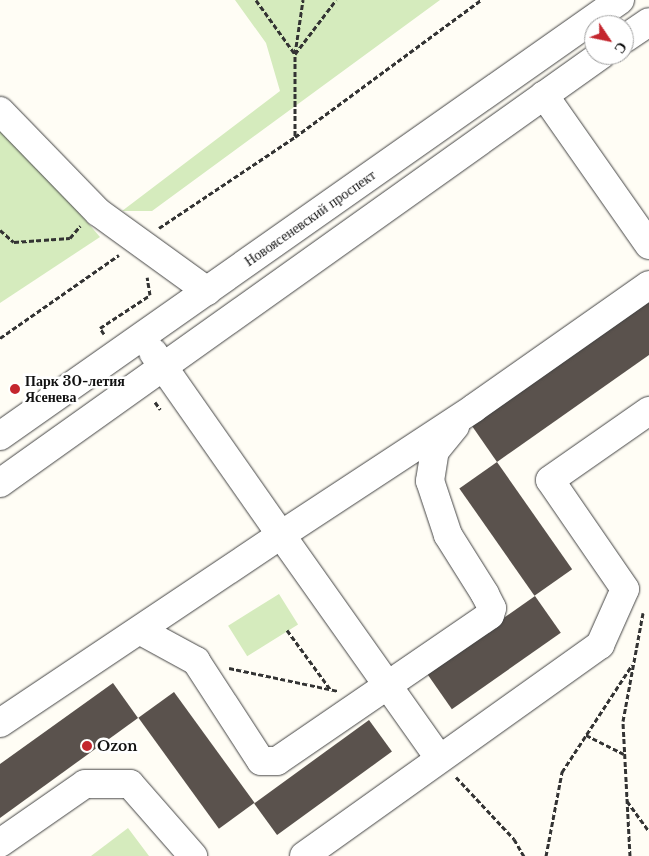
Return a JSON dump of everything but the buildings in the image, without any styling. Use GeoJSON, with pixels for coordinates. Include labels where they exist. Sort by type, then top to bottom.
{"type":"FeatureCollection","features":[{"type":"Feature","properties":{"kind":"street","name":"Новоясеневский проспект"},"geometry":{"type":"LineString","coordinates":[[0,436],[620,0]]}},
{"type":"Feature","properties":{"kind":"street"},"geometry":{"type":"LineString","coordinates":[[634,32],[649,22]]}},
{"type":"Feature","properties":{"kind":"street"},"geometry":{"type":"LineString","coordinates":[[0,482],[587,65]]}},
{"type":"Feature","properties":{"kind":"street"},"geometry":{"type":"LineString","coordinates":[[544,95],[649,245]]}},
{"type":"Feature","properties":{"kind":"street"},"geometry":{"type":"LineString","coordinates":[[0,111],[98,212],[207,291]]}},
{"type":"Feature","properties":{"kind":"street"},"geometry":{"type":"LineString","coordinates":[[0,723],[474,408],[649,285]]}},
{"type":"Feature","properties":{"kind":"street"},"geometry":{"type":"LineString","coordinates":[[142,336],[281,535],[377,691],[439,758]]}},
{"type":"Feature","properties":{"kind":"street"},"geometry":{"type":"LineString","coordinates":[[141,631],[196,661],[261,761],[277,761],[490,615],[492,608],[485,594],[448,535],[430,481],[435,451],[448,433],[474,408]]}},
{"type":"Feature","properties":{"kind":"street"},"geometry":{"type":"LineString","coordinates":[[304,856],[600,645],[625,589],[550,480],[649,411]]}},
{"type":"Feature","properties":{"kind":"street"},"geometry":{"type":"LineString","coordinates":[[0,842],[85,784],[130,784],[193,856]]}},
{"type":"Feature","properties":{"kind":"street"},"geometry":{"type":"LineString","coordinates":[[0,852],[2,856]]}},
{"type":"Feature","properties":{"kind":"path"},"geometry":{"type":"LineString","coordinates":[[256,0],[295,54]]}},
{"type":"Feature","properties":{"kind":"path"},"geometry":{"type":"LineString","coordinates":[[295,137],[295,54],[303,0]]}},
{"type":"Feature","properties":{"kind":"path"},"geometry":{"type":"LineString","coordinates":[[295,54],[336,0]]}},
{"type":"Feature","properties":{"kind":"path"},"geometry":{"type":"LineString","coordinates":[[0,338],[295,137],[481,0]]}},
{"type":"Feature","properties":{"kind":"path"},"geometry":{"type":"LineString","coordinates":[[0,230],[14,242],[70,238],[98,212]]}},
{"type":"Feature","properties":{"kind":"path"},"geometry":{"type":"LineString","coordinates":[[100,328],[150,295],[140,241]]}},
{"type":"Feature","properties":{"kind":"path"},"geometry":{"type":"LineString","coordinates":[[630,856],[623,721],[644,606]]}},
{"type":"Feature","properties":{"kind":"path"},"geometry":{"type":"LineString","coordinates":[[287,630],[330,689]]}},
{"type":"Feature","properties":{"kind":"path"},"geometry":{"type":"LineString","coordinates":[[196,661],[330,689],[377,691]]}},
{"type":"Feature","properties":{"kind":"path"},"geometry":{"type":"LineString","coordinates":[[546,856],[562,772],[634,662]]}},
{"type":"Feature","properties":{"kind":"path"},"geometry":{"type":"LineString","coordinates":[[586,735],[625,754]]}},
{"type":"Feature","properties":{"kind":"path"},"geometry":{"type":"LineString","coordinates":[[439,758],[514,839],[524,856]]}},
{"type":"Feature","properties":{"kind":"path"},"geometry":{"type":"LineString","coordinates":[[627,801],[649,831]]}},
{"type":"Feature","properties":{"kind":"green space"},"geometry":{"type":"Polygon","coordinates":[[[235,0],[440,0],[152,211],[122,211],[280,91],[266,43],[235,0]]]}},
{"type":"Feature","properties":{"kind":"green space"},"geometry":{"type":"Polygon","coordinates":[[[0,121],[100,237],[0,303],[0,121]]]}},
{"type":"Feature","properties":{"kind":"green space"},"geometry":{"type":"Polygon","coordinates":[[[279,594],[298,625],[247,656],[228,626],[279,594]]]}},
{"type":"Feature","properties":{"kind":"green space"},"geometry":{"type":"Polygon","coordinates":[[[128,828],[149,856],[91,856],[128,828]]]}},
{"type":"Feature","properties":{"kind":"place","name":"Парк 30-летия Ясенева"},"geometry":{"type":"Point","coordinates":[15,389]}},
{"type":"Feature","properties":{"kind":"place","name":"Ozon"},"geometry":{"type":"Point","coordinates":[87,746]}}]}
